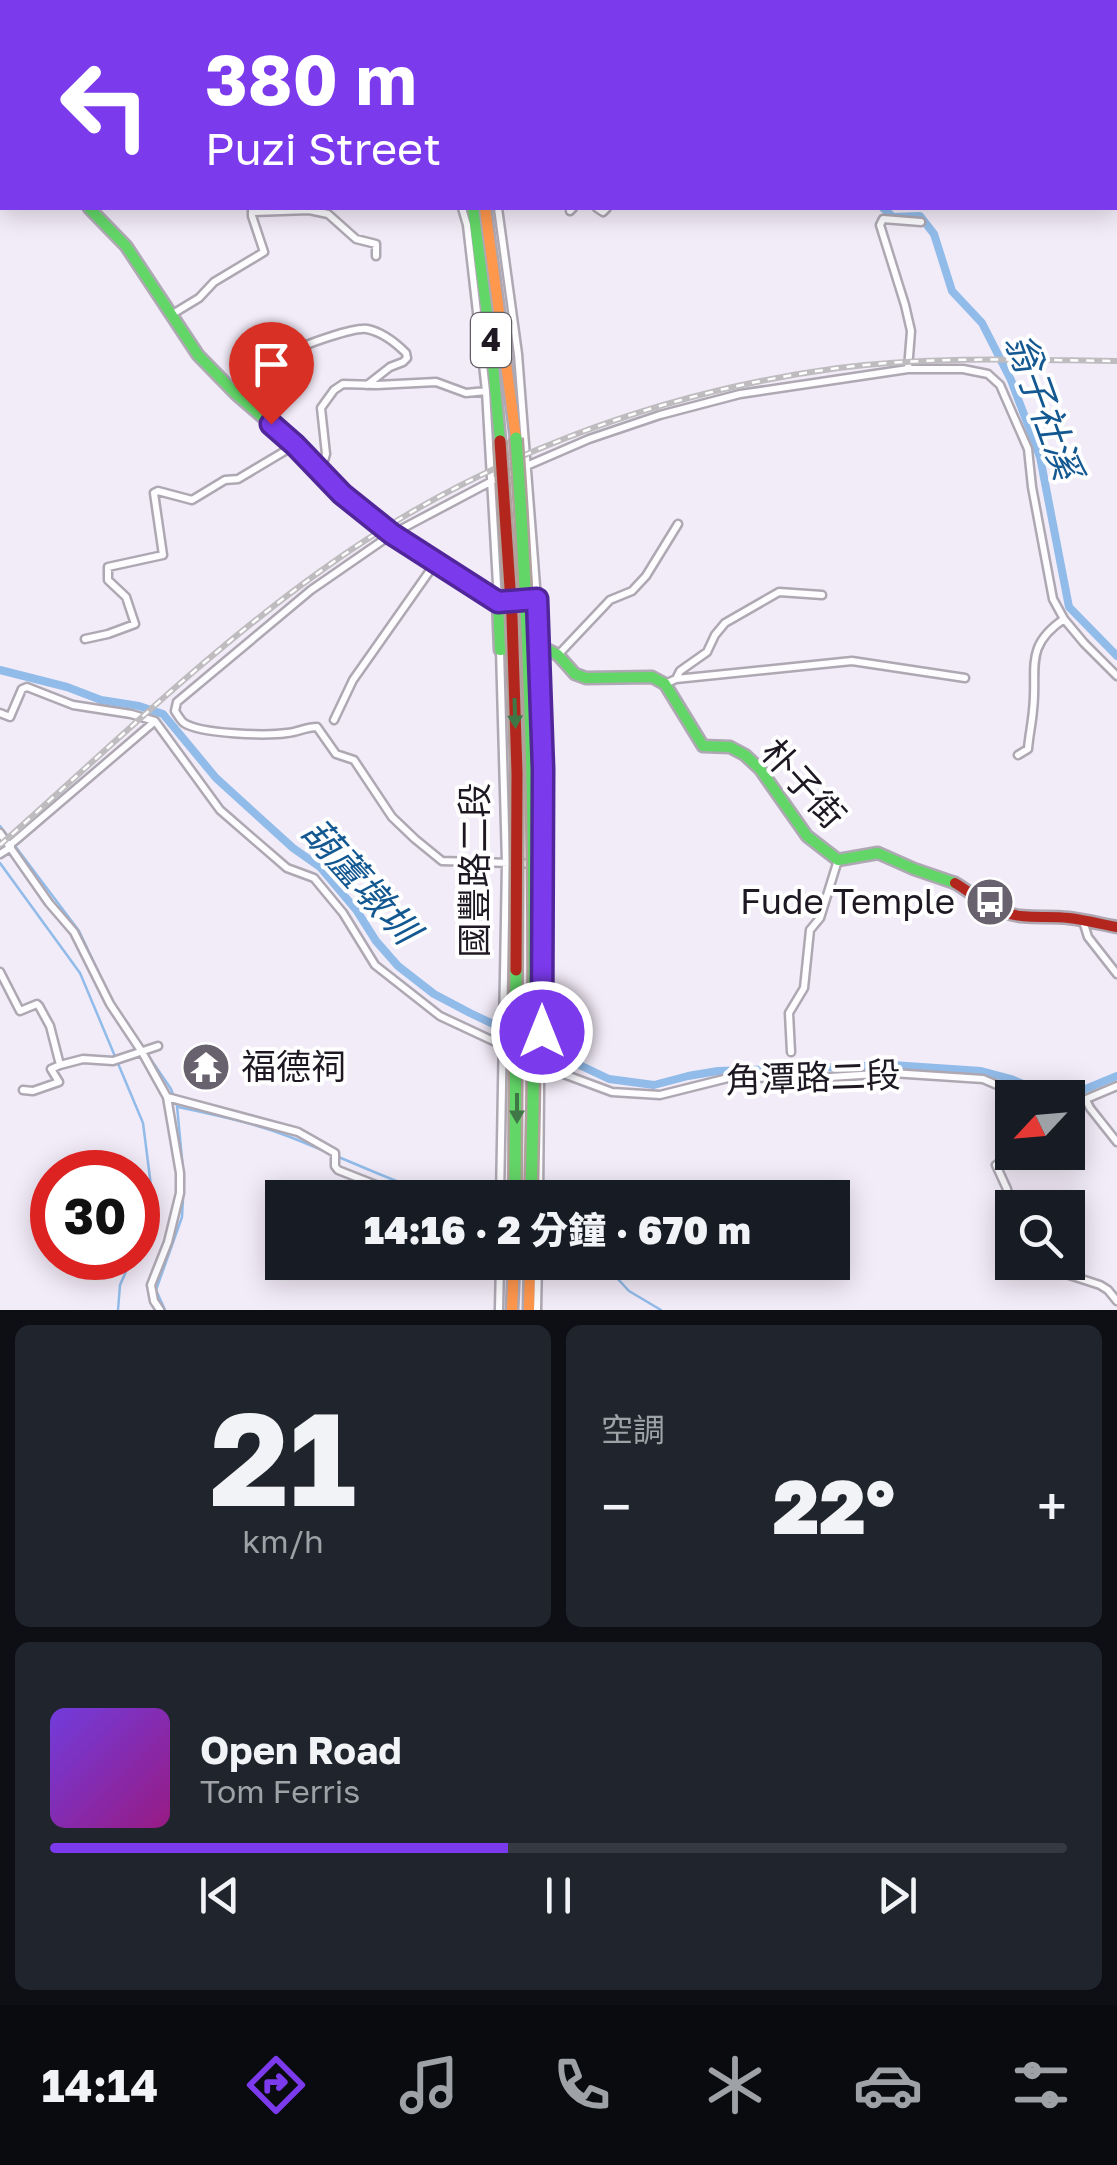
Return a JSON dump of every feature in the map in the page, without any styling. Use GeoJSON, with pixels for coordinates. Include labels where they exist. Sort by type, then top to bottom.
{"type":"FeatureCollection","features":[{"type":"Feature","properties":{"kind":"main road"},"geometry":{"type":"LineString","coordinates":[[92,210],[126,246],[198,355],[342,494],[392,534],[498,602],[537,599],[540,646]]}},
{"type":"Feature","properties":{"kind":"main road","name":"4"},"geometry":{"type":"LineString","coordinates":[[472,210],[491,344],[512,617],[518,852],[516,1180]]}},
{"type":"Feature","properties":{"kind":"main road","name":"4"},"geometry":{"type":"LineString","coordinates":[[491,210],[518,455],[532,698],[535,1180]]}},
{"type":"Feature","properties":{"kind":"main road","name":"國豐路二段"},"geometry":{"type":"LineString","coordinates":[[498,602],[500,650]]}},
{"type":"Feature","properties":{"kind":"main road"},"geometry":{"type":"LineString","coordinates":[[500,650],[540,646],[558,655],[574,674],[586,678],[652,676],[671,681]]}},
{"type":"Feature","properties":{"kind":"main road","name":"朴子街"},"geometry":{"type":"LineString","coordinates":[[671,681],[703,746],[730,747],[746,755],[806,836],[838,860],[878,853],[953,882],[994,910],[1117,927]]}},
{"type":"Feature","properties":{"kind":"main road"},"geometry":{"type":"LineString","coordinates":[[512,1310],[513,1280]]}},
{"type":"Feature","properties":{"kind":"main road"},"geometry":{"type":"LineString","coordinates":[[528,1310],[529,1280]]}},
{"type":"Feature","properties":{"kind":"street"},"geometry":{"type":"LineString","coordinates":[[172,315],[199,298],[214,282],[264,252],[252,210],[328,214],[356,238],[376,244],[376,256]]}},
{"type":"Feature","properties":{"kind":"street"},"geometry":{"type":"LineString","coordinates":[[463,210],[486,391],[498,602]]}},
{"type":"Feature","properties":{"kind":"street"},"geometry":{"type":"LineString","coordinates":[[491,210],[518,354],[537,599]]}},
{"type":"Feature","properties":{"kind":"street"},"geometry":{"type":"LineString","coordinates":[[908,369],[911,330],[880,225],[883,219],[921,222]]}},
{"type":"Feature","properties":{"kind":"street"},"geometry":{"type":"LineString","coordinates":[[247,404],[253,390],[293,352],[354,328],[387,337],[406,353],[407,358],[368,384]]}},
{"type":"Feature","properties":{"kind":"street"},"geometry":{"type":"LineString","coordinates":[[543,864],[442,861],[392,817],[354,760],[336,754],[317,728],[256,734],[206,730],[185,724],[174,711],[177,702],[311,590],[392,534],[492,481],[589,439],[660,415],[777,388],[908,369],[963,369],[992,376],[1000,385],[1028,449],[1048,584],[1056,606],[1092,652],[1117,676]]}},
{"type":"Feature","properties":{"kind":"street"},"geometry":{"type":"LineString","coordinates":[[321,472],[326,454],[321,408],[343,384],[436,382],[466,393],[486,391]]}},
{"type":"Feature","properties":{"kind":"street"},"geometry":{"type":"LineString","coordinates":[[86,638],[135,624],[126,598],[108,580],[108,568],[163,555],[154,493],[192,500],[225,480],[238,479],[295,445]]}},
{"type":"Feature","properties":{"kind":"street"},"geometry":{"type":"LineString","coordinates":[[558,655],[610,600],[632,591],[646,576],[678,524]]}},
{"type":"Feature","properties":{"kind":"street"},"geometry":{"type":"LineString","coordinates":[[334,720],[353,680],[436,561]]}},
{"type":"Feature","properties":{"kind":"street"},"geometry":{"type":"LineString","coordinates":[[671,681],[707,652],[725,623],[779,592],[822,595]]}},
{"type":"Feature","properties":{"kind":"street"},"geometry":{"type":"LineString","coordinates":[[1018,755],[1028,749],[1037,649],[1049,629],[1064,618]]}},
{"type":"Feature","properties":{"kind":"street","name":"國豐路二段"},"geometry":{"type":"LineString","coordinates":[[536,1180],[542,1066],[540,646]]}},
{"type":"Feature","properties":{"kind":"street","name":"國豐路二段"},"geometry":{"type":"LineString","coordinates":[[500,650],[506,863],[500,1180]]}},
{"type":"Feature","properties":{"kind":"street"},"geometry":{"type":"LineString","coordinates":[[671,681],[852,661],[965,678]]}},
{"type":"Feature","properties":{"kind":"street"},"geometry":{"type":"LineString","coordinates":[[0,713],[10,717],[22,689],[27,687],[73,705],[132,714],[156,722],[220,810],[287,868],[314,878],[343,913],[375,965],[440,1016],[502,1044]]}},
{"type":"Feature","properties":{"kind":"street"},"geometry":{"type":"LineString","coordinates":[[1,853],[156,722]]}},
{"type":"Feature","properties":{"kind":"street"},"geometry":{"type":"LineString","coordinates":[[0,833],[13,844],[49,903],[74,932],[110,1004],[168,1097],[180,1194],[168,1242],[151,1284],[160,1310]]}},
{"type":"Feature","properties":{"kind":"street"},"geometry":{"type":"LineString","coordinates":[[791,1052],[790,1013],[804,988],[810,930],[820,918],[838,860]]}},
{"type":"Feature","properties":{"kind":"street"},"geometry":{"type":"LineString","coordinates":[[1082,920],[1088,936],[1117,974]]}},
{"type":"Feature","properties":{"kind":"street"},"geometry":{"type":"LineString","coordinates":[[0,972],[20,1011],[39,1006],[50,1026],[60,1066]]}},
{"type":"Feature","properties":{"kind":"street"},"geometry":{"type":"LineString","coordinates":[[23,1090],[59,1082],[52,1068],[83,1060],[114,1061],[158,1046]]}},
{"type":"Feature","properties":{"kind":"street","name":"角潭路二段"},"geometry":{"type":"LineString","coordinates":[[542,1066],[612,1092],[660,1096],[728,1078],[830,1078],[892,1073],[983,1078],[995,1083]]}},
{"type":"Feature","properties":{"kind":"street"},"geometry":{"type":"LineString","coordinates":[[1117,1086],[1086,1100],[1117,1142]]}},
{"type":"Feature","properties":{"kind":"street"},"geometry":{"type":"LineString","coordinates":[[168,1097],[298,1132],[334,1153],[338,1170],[363,1180]]}},
{"type":"Feature","properties":{"kind":"street"},"geometry":{"type":"LineString","coordinates":[[499,1310],[500,1280]]}},
{"type":"Feature","properties":{"kind":"street"},"geometry":{"type":"LineString","coordinates":[[537,1310],[538,1280]]}},
{"type":"Feature","properties":{"kind":"street"},"geometry":{"type":"LineString","coordinates":[[1083,1280],[1108,1290],[1117,1301]]}},
{"type":"Feature","properties":{"kind":"waterway","name":"翁子社溪"},"geometry":{"type":"LineString","coordinates":[[885,210],[893,217],[920,216],[934,234],[952,291],[982,323],[1011,380],[1040,457],[1069,607],[1117,656]]}},
{"type":"Feature","properties":{"kind":"waterway","name":"葫蘆墩圳"},"geometry":{"type":"LineString","coordinates":[[0,670],[163,714],[216,778],[293,848],[320,867],[398,966],[434,994],[609,1079],[654,1085],[718,1071],[892,1065],[981,1071],[1037,1090],[1071,1095],[1117,1076]]}},
{"type":"Feature","properties":{"kind":"waterway"},"geometry":{"type":"LineString","coordinates":[[0,826],[79,931],[114,1005]]}},
{"type":"Feature","properties":{"kind":"waterway"},"geometry":{"type":"LineString","coordinates":[[0,863],[80,973],[143,1123],[146,1150]]}},
{"type":"Feature","properties":{"kind":"waterway"},"geometry":{"type":"LineString","coordinates":[[124,1020],[171,1089],[177,1106],[184,1180],[182,1217],[156,1290],[165,1310]]}},
{"type":"Feature","properties":{"kind":"waterway"},"geometry":{"type":"LineString","coordinates":[[178,1107],[276,1132],[393,1180]]}},
{"type":"Feature","properties":{"kind":"waterway"},"geometry":{"type":"LineString","coordinates":[[118,1310],[122,1280]]}},
{"type":"Feature","properties":{"kind":"waterway"},"geometry":{"type":"LineString","coordinates":[[619,1280],[629,1291],[661,1310]]}},
{"type":"Feature","properties":{"kind":"railway"},"geometry":{"type":"LineString","coordinates":[[0,845],[157,703],[279,602],[380,531],[503,465],[633,414],[769,379],[908,362],[1117,361]]}},
{"type":"Feature","properties":{"kind":"traffic: fast"},"geometry":{"type":"LineString","coordinates":[[91,210],[126,246],[198,355],[236,394],[295,445],[342,494],[392,534],[498,602]]}},
{"type":"Feature","properties":{"kind":"traffic: fast"},"geometry":{"type":"LineString","coordinates":[[473,210],[500,441]]}},
{"type":"Feature","properties":{"kind":"traffic: fast"},"geometry":{"type":"LineString","coordinates":[[516,438],[533,818],[531,1180]]}},
{"type":"Feature","properties":{"kind":"traffic: fast"},"geometry":{"type":"LineString","coordinates":[[498,602],[500,650],[540,646],[586,678],[652,677],[665,684],[703,746],[730,747],[745,755],[760,769],[807,836],[838,860],[878,853],[955,883]]}},
{"type":"Feature","properties":{"kind":"traffic: fast"},"geometry":{"type":"LineString","coordinates":[[515,1180],[516,970]]}},
{"type":"Feature","properties":{"kind":"traffic: slow"},"geometry":{"type":"LineString","coordinates":[[485,210],[516,438]]}},
{"type":"Feature","properties":{"kind":"traffic: slow"},"geometry":{"type":"LineString","coordinates":[[512,1310],[513,1280]]}},
{"type":"Feature","properties":{"kind":"traffic: slow"},"geometry":{"type":"LineString","coordinates":[[529,1310],[530,1280]]}},
{"type":"Feature","properties":{"kind":"traffic: jam"},"geometry":{"type":"LineString","coordinates":[[500,441],[517,773],[516,970]]}},
{"type":"Feature","properties":{"kind":"traffic: jam"},"geometry":{"type":"LineString","coordinates":[[498,602],[537,599],[540,646]]}},
{"type":"Feature","properties":{"kind":"traffic: jam"},"geometry":{"type":"LineString","coordinates":[[955,883],[990,906],[1012,914],[1069,918],[1117,927]]}},
{"type":"Feature","properties":{"kind":"place","name":"Fude Temple"},"geometry":{"type":"Point","coordinates":[990,902]}},
{"type":"Feature","properties":{"kind":"place","name":"福德祠"},"geometry":{"type":"Point","coordinates":[206,1067]}},
{"type":"Feature","properties":{"kind":"route"},"geometry":{"type":"LineString","coordinates":[[271,424],[342,494],[392,534],[498,602],[537,599],[543,769],[542,1032]]}}]}
